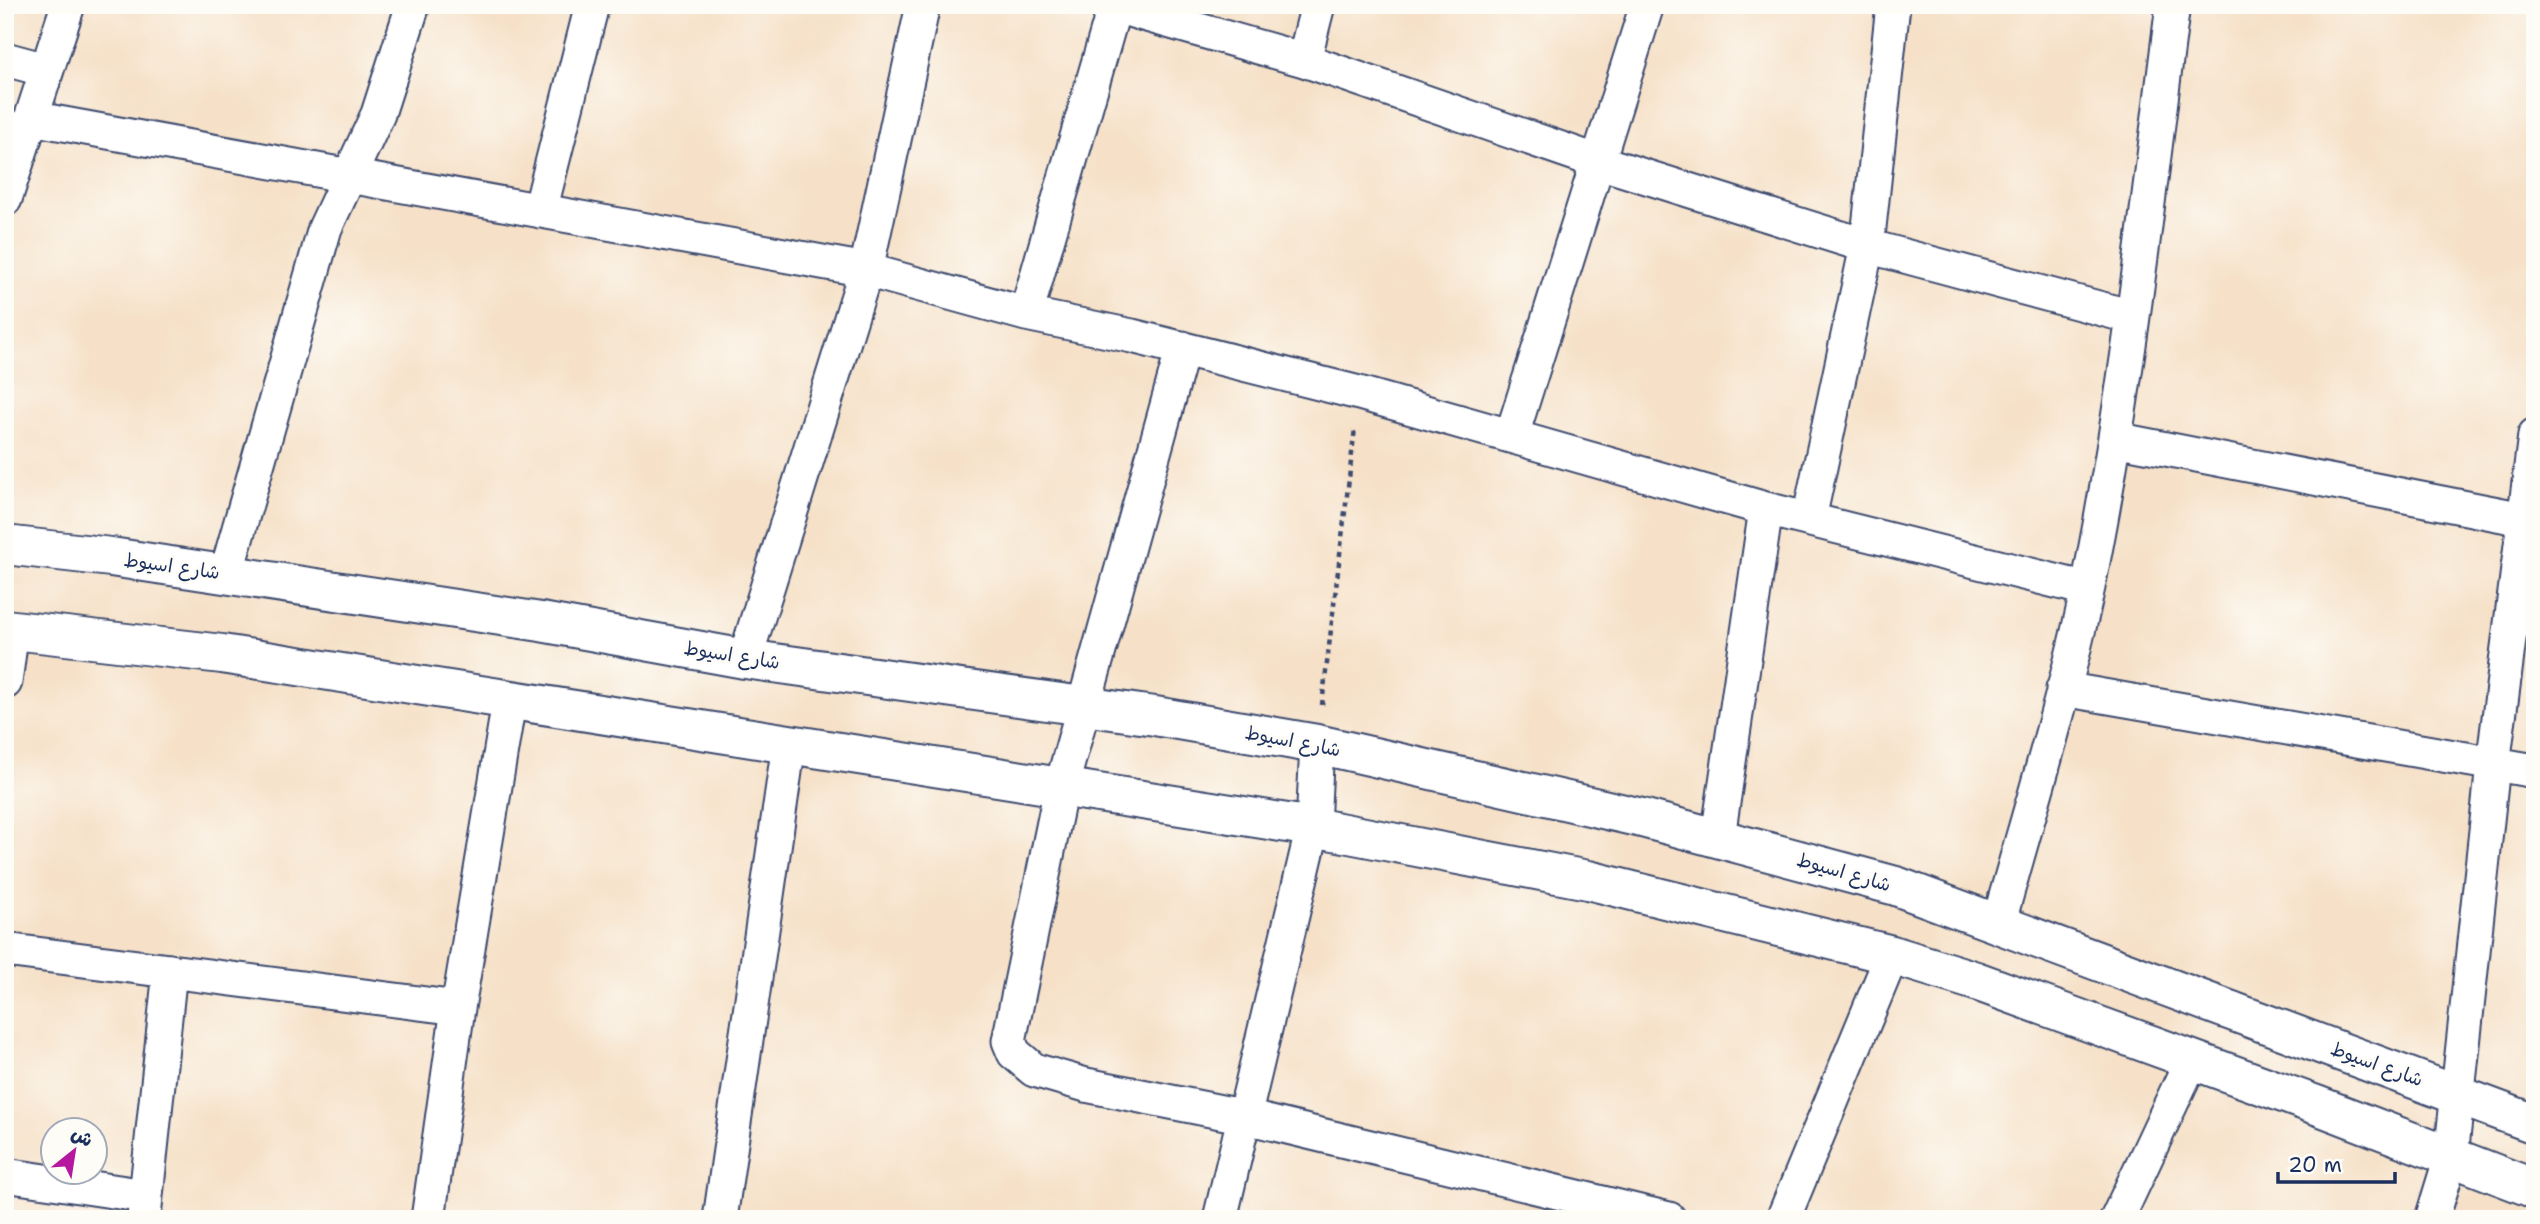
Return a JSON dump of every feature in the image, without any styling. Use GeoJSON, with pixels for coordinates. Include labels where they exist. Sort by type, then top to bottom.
{"type":"FeatureCollection","features":[{"type":"Feature","properties":{"kind":"street"},"geometry":{"type":"LineString","coordinates":[[5,199],[68,5]]}},
{"type":"Feature","properties":{"kind":"street"},"geometry":{"type":"LineString","coordinates":[[226,574],[325,228],[378,114],[413,5]]}},
{"type":"Feature","properties":{"kind":"street"},"geometry":{"type":"LineString","coordinates":[[540,211],[592,5]]}},
{"type":"Feature","properties":{"kind":"street"},"geometry":{"type":"LineString","coordinates":[[745,659],[866,270],[923,5]]}},
{"type":"Feature","properties":{"kind":"street"},"geometry":{"type":"LineString","coordinates":[[1304,60],[1318,5]]}},
{"type":"Feature","properties":{"kind":"street"},"geometry":{"type":"LineString","coordinates":[[1512,435],[1647,5]]}},
{"type":"Feature","properties":{"kind":"street"},"geometry":{"type":"LineString","coordinates":[[1809,520],[1867,246],[1893,5]]}},
{"type":"Feature","properties":{"kind":"street"},"geometry":{"type":"LineString","coordinates":[[1998,925],[2063,689],[2087,589],[2115,439],[2173,5]]}},
{"type":"Feature","properties":{"kind":"street"},"geometry":{"type":"LineString","coordinates":[[1026,314],[1115,6],[1304,60],[1599,162],[1867,246],[2132,317]]}},
{"type":"Feature","properties":{"kind":"street"},"geometry":{"type":"LineString","coordinates":[[5,59],[46,70]]}},
{"type":"Feature","properties":{"kind":"street"},"geometry":{"type":"LineString","coordinates":[[31,118],[866,270],[1026,314],[1183,348],[1359,393],[1766,509],[2087,589]]}},
{"type":"Feature","properties":{"kind":"street"},"geometry":{"type":"LineString","coordinates":[[1183,348],[1061,788],[1009,1041],[1014,1053],[1034,1070],[1086,1085],[1246,1117],[1669,1219]]}},
{"type":"Feature","properties":{"kind":"street"},"geometry":{"type":"LineString","coordinates":[[2432,1219],[2451,1157],[2493,765],[2535,435]]}},
{"type":"Feature","properties":{"kind":"street"},"geometry":{"type":"LineString","coordinates":[[2115,439],[2523,519]]}},
{"type":"Feature","properties":{"kind":"street"},"geometry":{"type":"LineString","coordinates":[[1718,837],[1766,509]]}},
{"type":"Feature","properties":{"kind":"street","name":"شارع اسيوط"},"geometry":{"type":"LineString","coordinates":[[5,545],[226,574],[541,622],[745,659],[1083,704],[1317,744],[1718,837],[1896,886],[2535,1124]]}},
{"type":"Feature","properties":{"kind":"street"},"geometry":{"type":"LineString","coordinates":[[5,682],[9,629],[222,654],[509,702],[1313,827],[1588,880],[1892,955],[1976,981],[2192,1059],[2535,1189]]}},
{"type":"Feature","properties":{"kind":"street"},"geometry":{"type":"LineString","coordinates":[[2063,689],[2535,771]]}},
{"type":"Feature","properties":{"kind":"street"},"geometry":{"type":"LineString","coordinates":[[428,1219],[458,1008],[509,702]]}},
{"type":"Feature","properties":{"kind":"street"},"geometry":{"type":"LineString","coordinates":[[720,1219],[789,744]]}},
{"type":"Feature","properties":{"kind":"street"},"geometry":{"type":"LineString","coordinates":[[1220,1219],[1313,827],[1317,744]]}},
{"type":"Feature","properties":{"kind":"street"},"geometry":{"type":"LineString","coordinates":[[5,950],[458,1008]]}},
{"type":"Feature","properties":{"kind":"street"},"geometry":{"type":"LineString","coordinates":[[1783,1219],[1892,955]]}},
{"type":"Feature","properties":{"kind":"street"},"geometry":{"type":"LineString","coordinates":[[5,1175],[145,1208],[170,971]]}},
{"type":"Feature","properties":{"kind":"street"},"geometry":{"type":"LineString","coordinates":[[2117,1219],[2192,1059]]}},
{"type":"Feature","properties":{"kind":"path"},"geometry":{"type":"LineString","coordinates":[[1317,744],[1359,393]]}}]}
